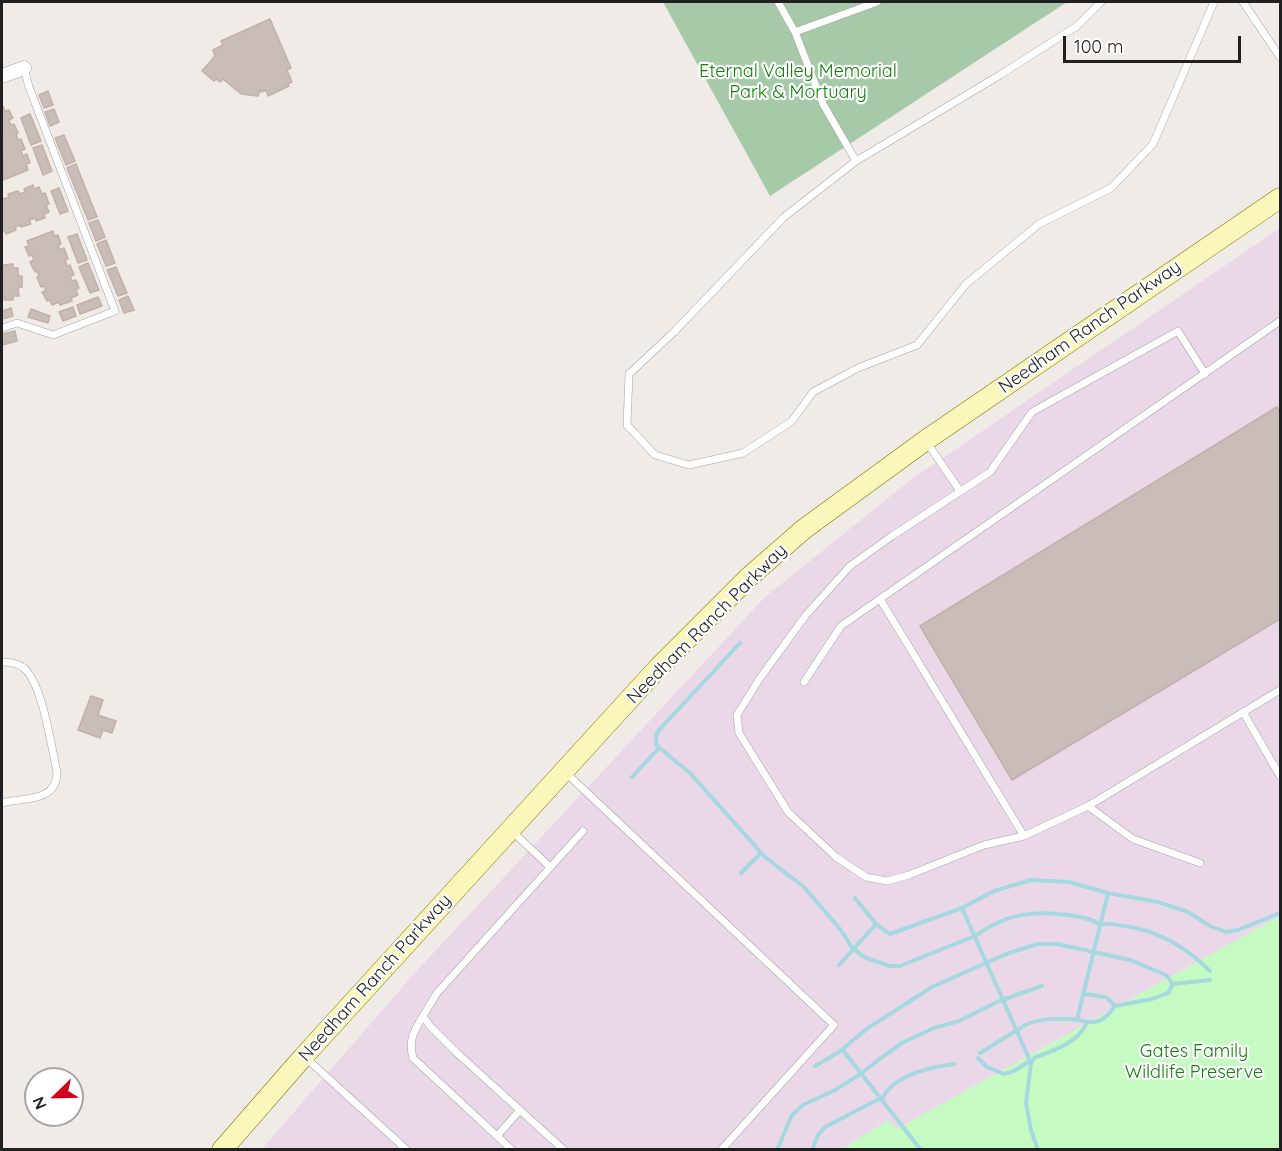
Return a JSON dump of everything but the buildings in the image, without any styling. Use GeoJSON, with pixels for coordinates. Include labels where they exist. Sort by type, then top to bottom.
{"type":"FeatureCollection","features":[{"type":"Feature","properties":{"kind":"street"},"geometry":{"type":"LineString","coordinates":[[2,76],[24,68]]}},
{"type":"Feature","properties":{"kind":"street","name":"Needham Ranch Parkway"},"geometry":{"type":"LineString","coordinates":[[222,1149],[657,669],[749,577],[804,529],[926,440],[1281,198]]}},
{"type":"Feature","properties":{"kind":"lane"},"geometry":{"type":"LineString","coordinates":[[778,2],[795,32],[823,104],[856,161]]}},
{"type":"Feature","properties":{"kind":"lane"},"geometry":{"type":"LineString","coordinates":[[795,32],[877,2]]}},
{"type":"Feature","properties":{"kind":"lane"},"geometry":{"type":"LineString","coordinates":[[1101,2],[1077,26],[856,161],[784,217],[674,332],[629,374],[627,426],[655,455],[689,465],[743,453],[792,421],[813,392],[858,368],[917,345],[966,284],[1039,224],[1111,188],[1153,144],[1214,2]]}},
{"type":"Feature","properties":{"kind":"lane"},"geometry":{"type":"LineString","coordinates":[[1243,2],[1281,57]]}},
{"type":"Feature","properties":{"kind":"lane"},"geometry":{"type":"LineString","coordinates":[[2,328],[17,323],[52,335],[115,311],[29,87],[24,68]]}},
{"type":"Feature","properties":{"kind":"lane"},"geometry":{"type":"LineString","coordinates":[[804,682],[841,626],[1281,321]]}},
{"type":"Feature","properties":{"kind":"lane"},"geometry":{"type":"LineString","coordinates":[[1205,374],[1178,331],[1032,412],[990,472],[850,566],[806,615],[760,678],[738,715],[740,733],[788,812],[836,857],[866,877],[887,881],[909,875],[984,845],[1024,836],[1088,806],[1281,690]]}},
{"type":"Feature","properties":{"kind":"lane"},"geometry":{"type":"LineString","coordinates":[[926,440],[960,491]]}},
{"type":"Feature","properties":{"kind":"lane"},"geometry":{"type":"LineString","coordinates":[[880,599],[1024,836]]}},
{"type":"Feature","properties":{"kind":"lane"},"geometry":{"type":"LineString","coordinates":[[2,662],[22,666],[36,685],[57,772],[54,787],[44,796],[2,803]]}},
{"type":"Feature","properties":{"kind":"lane"},"geometry":{"type":"LineString","coordinates":[[1243,712],[1281,776]]}},
{"type":"Feature","properties":{"kind":"lane"},"geometry":{"type":"LineString","coordinates":[[565,772],[834,1025],[804,1061],[721,1149]]}},
{"type":"Feature","properties":{"kind":"lane"},"geometry":{"type":"LineString","coordinates":[[1088,806],[1133,839],[1200,863]]}},
{"type":"Feature","properties":{"kind":"lane"},"geometry":{"type":"LineString","coordinates":[[511,830],[550,867]]}},
{"type":"Feature","properties":{"kind":"lane"},"geometry":{"type":"LineString","coordinates":[[512,1149],[413,1058],[409,1046],[412,1034],[437,993],[583,831]]}},
{"type":"Feature","properties":{"kind":"lane"},"geometry":{"type":"LineString","coordinates":[[423,1016],[457,1053],[564,1149]]}},
{"type":"Feature","properties":{"kind":"lane"},"geometry":{"type":"LineString","coordinates":[[304,1056],[407,1149]]}},
{"type":"Feature","properties":{"kind":"lane"},"geometry":{"type":"LineString","coordinates":[[497,1136],[520,1110]]}},
{"type":"Feature","properties":{"kind":"shaded area"},"geometry":{"type":"Polygon","coordinates":[[[1280,228],[1280,916],[897,1129],[888,1120],[842,1149],[261,1150],[411,977],[765,597],[912,479],[1280,228]]]}},
{"type":"Feature","properties":{"kind":"green space","name":"Eternal Valley Memorial Park & Mortuary"},"geometry":{"type":"Polygon","coordinates":[[[663,2],[1067,2],[770,196],[663,2]]]}},
{"type":"Feature","properties":{"kind":"green space","name":"Gates Family Wildlife Preserve"},"geometry":{"type":"Polygon","coordinates":[[[1280,916],[1280,1149],[842,1149],[888,1120],[897,1129],[1280,916]]]}},
{"type":"Feature","properties":{"kind":"waterway"},"geometry":{"type":"LineString","coordinates":[[740,643],[659,730],[656,745],[690,773],[765,857],[804,887],[840,929],[853,949],[866,958],[890,966],[900,966],[975,936],[1008,918],[1043,913],[1069,915],[1085,918],[1100,925],[1112,924],[1148,931],[1181,947],[1210,971]]}},
{"type":"Feature","properties":{"kind":"waterway"},"geometry":{"type":"LineString","coordinates":[[632,777],[658,749]]}},
{"type":"Feature","properties":{"kind":"waterway"},"geometry":{"type":"LineString","coordinates":[[741,873],[761,853]]}},
{"type":"Feature","properties":{"kind":"waterway"},"geometry":{"type":"LineString","coordinates":[[855,898],[876,924],[890,934],[962,908],[994,891],[1031,880],[1069,882],[1108,893],[1158,902],[1188,912],[1210,926],[1226,932],[1238,930],[1280,913]]}},
{"type":"Feature","properties":{"kind":"waterway"},"geometry":{"type":"LineString","coordinates":[[1077,1020],[1108,893]]}},
{"type":"Feature","properties":{"kind":"waterway"},"geometry":{"type":"LineString","coordinates":[[962,908],[1031,1063],[1026,1103],[1031,1130],[1038,1150]]}},
{"type":"Feature","properties":{"kind":"waterway"},"geometry":{"type":"LineString","coordinates":[[839,965],[876,924]]}},
{"type":"Feature","properties":{"kind":"waterway"},"geometry":{"type":"LineString","coordinates":[[815,1066],[839,1052],[868,1028],[932,987],[1006,954],[1038,944],[1057,944],[1130,960],[1166,975],[1173,984]]}},
{"type":"Feature","properties":{"kind":"waterway"},"geometry":{"type":"LineString","coordinates":[[1031,1063],[1034,1058],[1071,1041],[1078,1036],[1087,1022],[1103,1019],[1115,1006],[1152,999],[1168,993],[1173,984],[1210,980]]}},
{"type":"Feature","properties":{"kind":"waterway"},"geometry":{"type":"LineString","coordinates":[[777,1150],[792,1115],[803,1105],[835,1090],[902,1043],[934,1028],[959,1021],[999,1001],[1042,986]]}},
{"type":"Feature","properties":{"kind":"waterway"},"geometry":{"type":"LineString","coordinates":[[1083,994],[1106,997],[1115,1006]]}},
{"type":"Feature","properties":{"kind":"waterway"},"geometry":{"type":"LineString","coordinates":[[980,1053],[1030,1023],[1040,1020],[1071,1019],[1087,1022]]}},
{"type":"Feature","properties":{"kind":"waterway"},"geometry":{"type":"LineString","coordinates":[[842,1049],[921,1150]]}},
{"type":"Feature","properties":{"kind":"waterway"},"geometry":{"type":"LineString","coordinates":[[978,1058],[987,1067],[1004,1074],[1030,1061]]}},
{"type":"Feature","properties":{"kind":"waterway"},"geometry":{"type":"LineString","coordinates":[[812,1150],[818,1135],[825,1127],[882,1099],[887,1091],[904,1078],[924,1070],[954,1064]]}}]}
